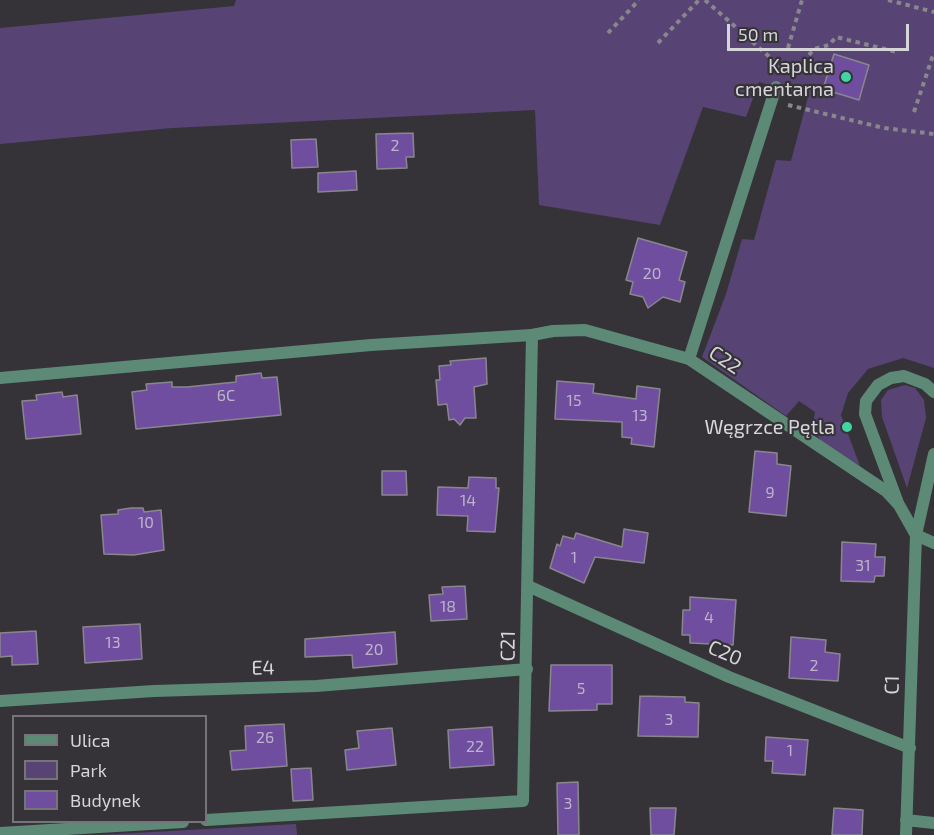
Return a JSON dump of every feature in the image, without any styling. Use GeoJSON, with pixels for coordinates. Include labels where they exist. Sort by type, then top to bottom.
{"type":"FeatureCollection","features":[{"type":"Feature","properties":{"kind":"street","name":"C22"},"geometry":{"type":"LineString","coordinates":[[776,87],[689,359],[886,491],[899,505],[916,536]]}},
{"type":"Feature","properties":{"kind":"street"},"geometry":{"type":"LineString","coordinates":[[0,378],[370,345],[585,330],[689,359]]}},
{"type":"Feature","properties":{"kind":"street","name":"C21"},"geometry":{"type":"LineString","coordinates":[[207,820],[523,801],[532,335]]}},
{"type":"Feature","properties":{"kind":"street"},"geometry":{"type":"LineString","coordinates":[[899,505],[865,414],[866,401],[878,385],[891,378],[904,376],[925,384],[934,392]]}},
{"type":"Feature","properties":{"kind":"street","name":"C1"},"geometry":{"type":"LineString","coordinates":[[906,835],[916,536],[934,453]]}},
{"type":"Feature","properties":{"kind":"street"},"geometry":{"type":"LineString","coordinates":[[916,536],[934,543]]}},
{"type":"Feature","properties":{"kind":"street","name":"C20"},"geometry":{"type":"LineString","coordinates":[[528,586],[729,677],[910,748]]}},
{"type":"Feature","properties":{"kind":"street","name":"E4"},"geometry":{"type":"LineString","coordinates":[[0,701],[154,690],[316,686],[527,669]]}},
{"type":"Feature","properties":{"kind":"street"},"geometry":{"type":"LineString","coordinates":[[906,820],[934,823]]}},
{"type":"Feature","properties":{"kind":"street"},"geometry":{"type":"LineString","coordinates":[[0,833],[166,823]]}},
{"type":"Feature","properties":{"kind":"path"},"geometry":{"type":"LineString","coordinates":[[608,33],[639,0]]}},
{"type":"Feature","properties":{"kind":"path"},"geometry":{"type":"LineString","coordinates":[[658,43],[699,0]]}},
{"type":"Feature","properties":{"kind":"path"},"geometry":{"type":"LineString","coordinates":[[705,0],[782,68]]}},
{"type":"Feature","properties":{"kind":"path"},"geometry":{"type":"LineString","coordinates":[[788,48],[802,0]]}},
{"type":"Feature","properties":{"kind":"path"},"geometry":{"type":"LineString","coordinates":[[888,0],[934,12]]}},
{"type":"Feature","properties":{"kind":"path"},"geometry":{"type":"LineString","coordinates":[[809,55],[814,49],[829,45],[836,37],[897,52]]}},
{"type":"Feature","properties":{"kind":"path"},"geometry":{"type":"LineString","coordinates":[[914,112],[934,52]]}},
{"type":"Feature","properties":{"kind":"path"},"geometry":{"type":"LineString","coordinates":[[772,101],[884,128],[934,134]]}},
{"type":"Feature","properties":{"kind":"green space"},"geometry":{"type":"Polygon","coordinates":[[[236,0],[934,0],[934,368],[903,358],[868,369],[848,393],[841,415],[860,466],[824,445],[812,429],[815,412],[799,401],[786,416],[702,357],[726,294],[742,239],[754,240],[776,160],[791,161],[808,97],[759,82],[746,117],[703,107],[660,225],[539,205],[535,110],[172,128],[0,144],[0,28],[234,6],[236,0]]]}},
{"type":"Feature","properties":{"kind":"green space"},"geometry":{"type":"Polygon","coordinates":[[[905,385],[915,388],[924,400],[926,418],[907,488],[882,417],[881,400],[888,390],[905,385]]]}},
{"type":"Feature","properties":{"kind":"green space"},"geometry":{"type":"Polygon","coordinates":[[[296,824],[297,835],[99,835],[296,824]]]}},
{"type":"Feature","properties":{"kind":"building","name":"Kaplica cmentarna"},"geometry":{"type":"Polygon","coordinates":[[[834,54],[869,65],[859,100],[823,89],[834,54]]]}},
{"type":"Feature","properties":{"kind":"building"},"geometry":{"type":"Polygon","coordinates":[[[413,133],[414,157],[406,157],[407,168],[377,169],[376,134],[413,133]]]}},
{"type":"Feature","properties":{"kind":"building"},"geometry":{"type":"Polygon","coordinates":[[[316,139],[318,167],[292,168],[291,140],[316,139]]]}},
{"type":"Feature","properties":{"kind":"building"},"geometry":{"type":"Polygon","coordinates":[[[356,171],[357,190],[318,192],[318,173],[356,171]]]}},
{"type":"Feature","properties":{"kind":"building"},"geometry":{"type":"Polygon","coordinates":[[[638,238],[687,252],[679,280],[685,282],[680,302],[663,297],[648,308],[643,297],[630,294],[633,282],[626,280],[638,238]]]}},
{"type":"Feature","properties":{"kind":"building"},"geometry":{"type":"Polygon","coordinates":[[[486,358],[487,384],[474,387],[476,418],[465,418],[460,425],[454,419],[449,420],[447,404],[438,405],[436,380],[440,380],[439,366],[451,365],[450,361],[486,358]]]}},
{"type":"Feature","properties":{"kind":"building"},"geometry":{"type":"Polygon","coordinates":[[[261,373],[262,378],[277,377],[281,415],[136,429],[132,392],[147,390],[146,384],[172,382],[172,387],[187,387],[236,382],[236,376],[261,373]]]}},
{"type":"Feature","properties":{"kind":"building"},"geometry":{"type":"Polygon","coordinates":[[[557,381],[594,384],[593,393],[636,399],[637,386],[660,389],[654,447],[631,444],[632,438],[622,437],[622,422],[555,419],[557,381]]]}},
{"type":"Feature","properties":{"kind":"building"},"geometry":{"type":"Polygon","coordinates":[[[62,392],[63,397],[77,395],[81,434],[26,439],[22,401],[37,400],[36,395],[62,392]]]}},
{"type":"Feature","properties":{"kind":"building"},"geometry":{"type":"Polygon","coordinates":[[[755,451],[777,453],[777,464],[791,466],[786,516],[749,512],[755,451]]]}},
{"type":"Feature","properties":{"kind":"building"},"geometry":{"type":"Polygon","coordinates":[[[382,471],[406,471],[407,495],[382,495],[382,471]]]}},
{"type":"Feature","properties":{"kind":"building"},"geometry":{"type":"Polygon","coordinates":[[[469,477],[496,478],[496,488],[499,488],[495,532],[467,531],[468,516],[437,515],[438,487],[468,488],[469,477]]]}},
{"type":"Feature","properties":{"kind":"building"},"geometry":{"type":"Polygon","coordinates":[[[143,508],[144,512],[161,510],[164,550],[134,555],[104,554],[101,515],[118,514],[118,510],[143,508]]]}},
{"type":"Feature","properties":{"kind":"building"},"geometry":{"type":"Polygon","coordinates":[[[624,529],[648,533],[644,563],[595,557],[584,583],[550,568],[557,544],[560,546],[563,536],[574,539],[576,533],[622,547],[624,529]]]}},
{"type":"Feature","properties":{"kind":"building"},"geometry":{"type":"Polygon","coordinates":[[[842,542],[876,544],[875,557],[885,557],[884,576],[875,576],[874,582],[841,581],[842,542]]]}},
{"type":"Feature","properties":{"kind":"building"},"geometry":{"type":"Polygon","coordinates":[[[465,586],[467,619],[431,621],[429,595],[443,594],[442,587],[465,586]]]}},
{"type":"Feature","properties":{"kind":"building"},"geometry":{"type":"Polygon","coordinates":[[[690,597],[736,600],[733,645],[690,643],[690,635],[682,635],[683,610],[690,610],[690,597]]]}},
{"type":"Feature","properties":{"kind":"building"},"geometry":{"type":"Polygon","coordinates":[[[140,624],[142,659],[85,663],[83,627],[140,624]]]}},
{"type":"Feature","properties":{"kind":"building"},"geometry":{"type":"Polygon","coordinates":[[[36,631],[38,664],[12,665],[12,656],[0,657],[0,633],[36,631]]]}},
{"type":"Feature","properties":{"kind":"building"},"geometry":{"type":"Polygon","coordinates":[[[395,632],[397,664],[353,668],[352,655],[305,657],[305,639],[395,632]]]}},
{"type":"Feature","properties":{"kind":"building"},"geometry":{"type":"Polygon","coordinates":[[[791,637],[826,640],[825,652],[840,654],[838,681],[789,678],[791,637]]]}},
{"type":"Feature","properties":{"kind":"building"},"geometry":{"type":"Polygon","coordinates":[[[551,665],[612,665],[612,704],[597,704],[597,710],[549,711],[551,665]]]}},
{"type":"Feature","properties":{"kind":"building"},"geometry":{"type":"Polygon","coordinates":[[[640,696],[685,697],[685,702],[699,703],[698,737],[638,736],[640,696]]]}},
{"type":"Feature","properties":{"kind":"building"},"geometry":{"type":"Polygon","coordinates":[[[284,724],[287,766],[232,770],[230,751],[246,750],[245,726],[284,724]]]}},
{"type":"Feature","properties":{"kind":"building"},"geometry":{"type":"Polygon","coordinates":[[[492,727],[494,765],[450,768],[448,730],[492,727]]]}},
{"type":"Feature","properties":{"kind":"building"},"geometry":{"type":"Polygon","coordinates":[[[392,728],[396,765],[347,770],[345,750],[359,748],[357,731],[392,728]]]}},
{"type":"Feature","properties":{"kind":"building"},"geometry":{"type":"Polygon","coordinates":[[[766,737],[808,740],[805,775],[772,773],[773,761],[765,761],[766,737]]]}},
{"type":"Feature","properties":{"kind":"building"},"geometry":{"type":"Polygon","coordinates":[[[311,768],[313,800],[293,801],[291,769],[311,768]]]}},
{"type":"Feature","properties":{"kind":"building"},"geometry":{"type":"Polygon","coordinates":[[[578,782],[579,835],[558,835],[557,783],[578,782]]]}},
{"type":"Feature","properties":{"kind":"building"},"geometry":{"type":"Polygon","coordinates":[[[650,808],[676,808],[674,835],[651,835],[650,808]]]}},
{"type":"Feature","properties":{"kind":"building"},"geometry":{"type":"Polygon","coordinates":[[[834,808],[863,810],[862,835],[832,835],[834,808]]]}},
{"type":"Feature","properties":{"kind":"place","name":"Kaplica cmentarna"},"geometry":{"type":"Point","coordinates":[846,77]}},
{"type":"Feature","properties":{"kind":"place","name":"Węgrzce Pętla"},"geometry":{"type":"Point","coordinates":[847,427]}}]}
